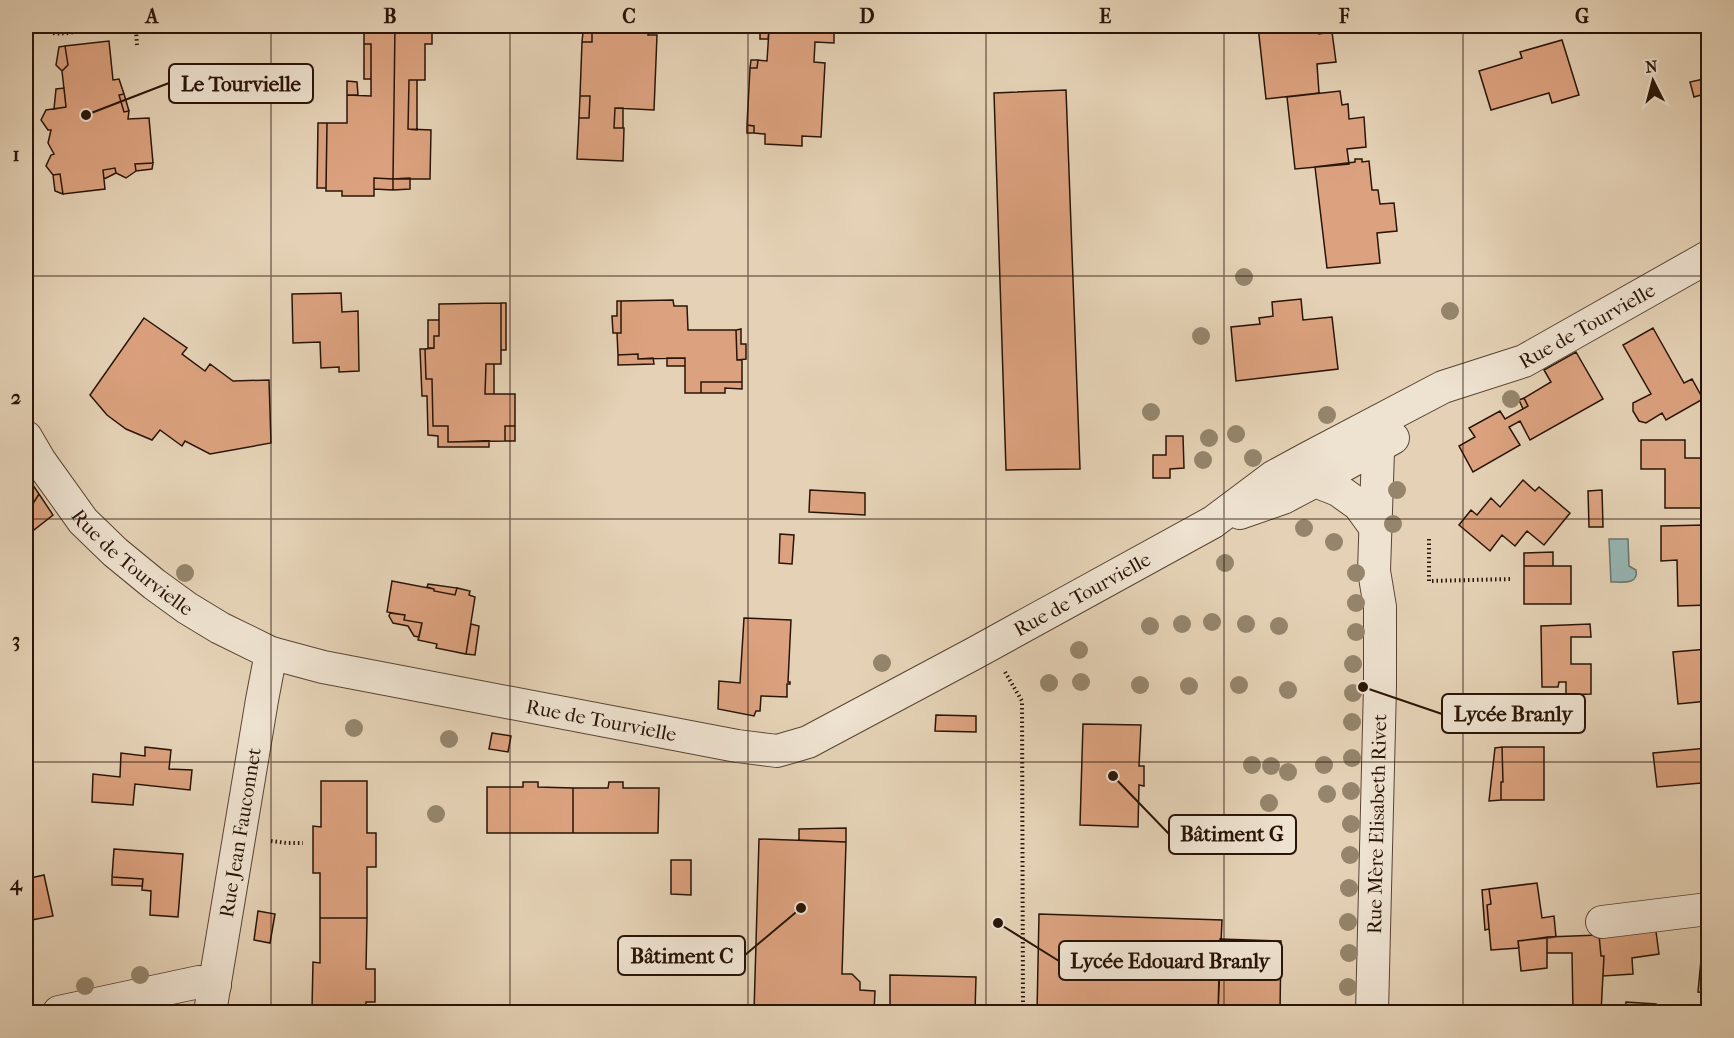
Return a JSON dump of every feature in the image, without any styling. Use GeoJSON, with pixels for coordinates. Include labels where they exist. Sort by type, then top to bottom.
{"type":"FeatureCollection","features":[{"type":"Feature","properties":{"kind":"street","name":"Rue de Tourvielle"},"geometry":{"type":"LineString","coordinates":[[1213,522],[1283,498],[1315,481],[1443,387],[1524,361],[1708,257]]}},
{"type":"Feature","properties":{"kind":"street","name":"Rue de Tourvielle"},"geometry":{"type":"LineString","coordinates":[[26,437],[40,461],[83,520],[115,552],[188,608],[220,628],[271,653],[323,667],[737,746],[777,751],[808,742],[1213,522],[1273,477],[1379,434]]}},
{"type":"Feature","properties":{"kind":"street","name":"Rue Mère Elisabeth Rivet"},"geometry":{"type":"LineString","coordinates":[[1372,1012],[1380,686],[1380,607],[1374,571],[1379,434]]}},
{"type":"Feature","properties":{"kind":"street"},"geometry":{"type":"LineString","coordinates":[[1315,481],[1338,490],[1359,504],[1375,527]]}},
{"type":"Feature","properties":{"kind":"street","name":"Rue Jean Fauconnet"},"geometry":{"type":"LineString","coordinates":[[213,999],[271,653]]}},
{"type":"Feature","properties":{"kind":"street"},"geometry":{"type":"LineString","coordinates":[[1602,922],[1708,909]]}},
{"type":"Feature","properties":{"kind":"street"},"geometry":{"type":"LineString","coordinates":[[59,1012],[200,982],[213,999]]}},
{"type":"Feature","properties":{"kind":"path"},"geometry":{"type":"LineString","coordinates":[[42,26],[51,33],[64,33],[95,26]]}},
{"type":"Feature","properties":{"kind":"path"},"geometry":{"type":"LineString","coordinates":[[134,26],[137,45]]}},
{"type":"Feature","properties":{"kind":"path"},"geometry":{"type":"LineString","coordinates":[[1429,539],[1429,580],[1512,579]]}},
{"type":"Feature","properties":{"kind":"path"},"geometry":{"type":"LineString","coordinates":[[1003,669],[1022,701],[1023,1012]]}},
{"type":"Feature","properties":{"kind":"path"},"geometry":{"type":"LineString","coordinates":[[279,842],[303,843]]}},
{"type":"Feature","properties":{"kind":"water"},"geometry":{"type":"Polygon","coordinates":[[[1609,539],[1628,539],[1629,566],[1636,570],[1635,578],[1632,580],[1611,582],[1609,539]]]}},
{"type":"Feature","properties":{"kind":"building"},"geometry":{"type":"Polygon","coordinates":[[[364,26],[395,26],[393,179],[374,178],[374,196],[342,196],[342,191],[326,191],[327,123],[347,123],[347,95],[371,96],[371,44],[364,44],[364,26]]]}},
{"type":"Feature","properties":{"kind":"building"},"geometry":{"type":"Polygon","coordinates":[[[395,26],[428,26],[428,29],[432,29],[432,44],[425,44],[425,80],[409,80],[408,129],[431,130],[430,179],[393,179],[395,26]]]}},
{"type":"Feature","properties":{"kind":"building"},"geometry":{"type":"Polygon","coordinates":[[[602,26],[649,26],[648,35],[657,35],[654,110],[615,108],[614,128],[624,128],[623,161],[577,159],[579,118],[589,118],[590,96],[580,96],[582,42],[592,42],[592,32],[602,33],[602,26]]]}},
{"type":"Feature","properties":{"kind":"building"},"geometry":{"type":"Polygon","coordinates":[[[760,26],[834,26],[834,43],[815,42],[814,62],[825,63],[821,137],[802,136],[802,146],[765,144],[765,134],[754,133],[754,126],[747,125],[750,68],[757,68],[758,60],[767,61],[769,30],[760,30],[760,26]]]}},
{"type":"Feature","properties":{"kind":"building"},"geometry":{"type":"Polygon","coordinates":[[[1258,26],[1319,26],[1319,34],[1332,32],[1336,62],[1317,64],[1319,93],[1266,99],[1258,26]]]}},
{"type":"Feature","properties":{"kind":"building"},"geometry":{"type":"Polygon","coordinates":[[[760,30],[769,30],[768,39],[760,39],[760,30]]]}},
{"type":"Feature","properties":{"kind":"building"},"geometry":{"type":"Polygon","coordinates":[[[583,32],[592,32],[592,42],[582,42],[583,32]]]}},
{"type":"Feature","properties":{"kind":"building"},"geometry":{"type":"Polygon","coordinates":[[[1562,40],[1579,95],[1552,103],[1549,93],[1491,110],[1479,71],[1522,58],[1520,52],[1562,40]]]}},
{"type":"Feature","properties":{"kind":"building"},"geometry":{"type":"Polygon","coordinates":[[[109,41],[113,80],[119,79],[124,94],[119,95],[124,112],[129,111],[128,119],[149,118],[153,163],[135,164],[136,171],[126,178],[116,173],[115,168],[103,170],[105,189],[63,194],[60,174],[53,175],[46,166],[51,155],[54,154],[48,143],[51,130],[48,130],[41,120],[46,110],[66,107],[62,71],[68,65],[65,46],[109,41]]]}},
{"type":"Feature","properties":{"kind":"building"},"geometry":{"type":"Polygon","coordinates":[[[364,44],[371,44],[371,79],[364,79],[364,44]]]}},
{"type":"Feature","properties":{"kind":"building"},"geometry":{"type":"Polygon","coordinates":[[[65,46],[68,65],[62,71],[56,65],[59,47],[65,46]]]}},
{"type":"Feature","properties":{"kind":"building"},"geometry":{"type":"Polygon","coordinates":[[[751,60],[758,60],[757,68],[750,68],[751,60]]]}},
{"type":"Feature","properties":{"kind":"building"},"geometry":{"type":"Polygon","coordinates":[[[1708,78],[1708,93],[1694,97],[1690,82],[1708,78]]]}},
{"type":"Feature","properties":{"kind":"building"},"geometry":{"type":"Polygon","coordinates":[[[409,80],[417,80],[417,130],[408,129],[409,80]]]}},
{"type":"Feature","properties":{"kind":"building"},"geometry":{"type":"Polygon","coordinates":[[[347,81],[357,82],[358,95],[347,95],[347,81]]]}},
{"type":"Feature","properties":{"kind":"building"},"geometry":{"type":"Polygon","coordinates":[[[64,88],[66,107],[54,109],[56,89],[64,88]]]}},
{"type":"Feature","properties":{"kind":"building"},"geometry":{"type":"Polygon","coordinates":[[[1066,90],[1080,469],[1006,470],[994,93],[1066,90]]]}},
{"type":"Feature","properties":{"kind":"building"},"geometry":{"type":"Polygon","coordinates":[[[1340,91],[1342,105],[1348,104],[1349,119],[1364,117],[1366,147],[1347,149],[1349,164],[1295,169],[1287,97],[1340,91]]]}},
{"type":"Feature","properties":{"kind":"building"},"geometry":{"type":"Polygon","coordinates":[[[124,94],[129,111],[124,112],[119,95],[124,94]]]}},
{"type":"Feature","properties":{"kind":"building"},"geometry":{"type":"Polygon","coordinates":[[[580,96],[590,96],[589,118],[579,118],[580,96]]]}},
{"type":"Feature","properties":{"kind":"building"},"geometry":{"type":"Polygon","coordinates":[[[615,108],[623,108],[623,128],[614,128],[615,108]]]}},
{"type":"Feature","properties":{"kind":"building"},"geometry":{"type":"Polygon","coordinates":[[[318,123],[327,123],[326,188],[317,188],[318,123]]]}},
{"type":"Feature","properties":{"kind":"building"},"geometry":{"type":"Polygon","coordinates":[[[747,125],[754,126],[754,133],[747,133],[747,125]]]}},
{"type":"Feature","properties":{"kind":"building"},"geometry":{"type":"Polygon","coordinates":[[[1355,159],[1362,159],[1362,162],[1369,161],[1372,190],[1378,190],[1380,204],[1394,203],[1397,231],[1377,233],[1380,263],[1327,268],[1315,167],[1355,162],[1355,159]]]}},
{"type":"Feature","properties":{"kind":"building"},"geometry":{"type":"Polygon","coordinates":[[[153,163],[152,169],[136,171],[135,164],[153,163]]]}},
{"type":"Feature","properties":{"kind":"building"},"geometry":{"type":"Polygon","coordinates":[[[115,168],[116,173],[104,179],[103,170],[115,168]]]}},
{"type":"Feature","properties":{"kind":"building"},"geometry":{"type":"Polygon","coordinates":[[[60,174],[63,194],[55,191],[53,175],[60,174]]]}},
{"type":"Feature","properties":{"kind":"building"},"geometry":{"type":"Polygon","coordinates":[[[374,178],[393,179],[393,190],[374,189],[374,178]]]}},
{"type":"Feature","properties":{"kind":"building"},"geometry":{"type":"Polygon","coordinates":[[[410,178],[410,189],[393,190],[393,179],[410,178]]]}},
{"type":"Feature","properties":{"kind":"building"},"geometry":{"type":"Polygon","coordinates":[[[341,293],[342,312],[358,311],[359,371],[339,372],[339,367],[321,368],[320,342],[293,343],[292,294],[341,293]]]}},
{"type":"Feature","properties":{"kind":"building"},"geometry":{"type":"Polygon","coordinates":[[[1301,299],[1303,320],[1332,317],[1338,369],[1236,381],[1231,327],[1260,324],[1259,318],[1273,316],[1272,302],[1301,299]]]}},
{"type":"Feature","properties":{"kind":"building"},"geometry":{"type":"Polygon","coordinates":[[[673,300],[674,306],[687,306],[688,330],[736,330],[737,360],[742,360],[742,382],[701,382],[701,393],[685,393],[685,358],[638,359],[638,354],[618,355],[617,333],[621,333],[621,301],[673,300]]]}},
{"type":"Feature","properties":{"kind":"building"},"geometry":{"type":"Polygon","coordinates":[[[617,301],[621,301],[621,333],[613,333],[612,316],[617,316],[617,301]]]}},
{"type":"Feature","properties":{"kind":"building"},"geometry":{"type":"Polygon","coordinates":[[[501,303],[501,364],[486,364],[485,394],[515,394],[515,426],[505,426],[505,441],[448,442],[448,426],[433,426],[432,379],[426,379],[425,349],[434,348],[434,336],[439,336],[439,304],[501,303]]]}},
{"type":"Feature","properties":{"kind":"building"},"geometry":{"type":"Polygon","coordinates":[[[501,303],[506,303],[506,350],[501,350],[501,303]]]}},
{"type":"Feature","properties":{"kind":"building"},"geometry":{"type":"Polygon","coordinates":[[[144,318],[187,348],[182,354],[205,371],[210,364],[233,381],[269,380],[271,443],[210,454],[185,441],[182,446],[160,430],[152,440],[126,429],[107,415],[90,395],[144,318]]]}},
{"type":"Feature","properties":{"kind":"building"},"geometry":{"type":"Polygon","coordinates":[[[428,320],[439,320],[439,336],[434,336],[434,348],[428,348],[428,320]]]}},
{"type":"Feature","properties":{"kind":"building"},"geometry":{"type":"Polygon","coordinates":[[[1653,328],[1684,383],[1692,379],[1703,399],[1666,420],[1662,413],[1646,423],[1639,421],[1633,411],[1633,403],[1651,394],[1623,345],[1653,328]]]}},
{"type":"Feature","properties":{"kind":"building"},"geometry":{"type":"Polygon","coordinates":[[[741,329],[741,344],[746,344],[746,359],[737,360],[736,330],[741,329]]]}},
{"type":"Feature","properties":{"kind":"building"},"geometry":{"type":"Polygon","coordinates":[[[420,349],[425,349],[426,379],[432,379],[433,426],[448,426],[448,442],[489,441],[489,447],[438,447],[438,436],[428,435],[427,396],[422,396],[420,349]]]}},
{"type":"Feature","properties":{"kind":"building"},"geometry":{"type":"Polygon","coordinates":[[[1576,352],[1603,399],[1530,440],[1520,421],[1509,427],[1520,445],[1473,472],[1459,446],[1475,437],[1469,428],[1500,411],[1505,419],[1528,406],[1524,398],[1551,382],[1544,370],[1576,352]]]}},
{"type":"Feature","properties":{"kind":"building"},"geometry":{"type":"Polygon","coordinates":[[[638,354],[638,359],[653,358],[654,364],[618,365],[618,355],[638,354]]]}},
{"type":"Feature","properties":{"kind":"building"},"geometry":{"type":"Polygon","coordinates":[[[667,358],[685,358],[685,366],[667,366],[667,358]]]}},
{"type":"Feature","properties":{"kind":"building"},"geometry":{"type":"Polygon","coordinates":[[[486,364],[494,364],[494,394],[485,394],[486,364]]]}},
{"type":"Feature","properties":{"kind":"building"},"geometry":{"type":"Polygon","coordinates":[[[701,382],[742,382],[742,389],[725,388],[725,393],[701,393],[701,382]]]}},
{"type":"Feature","properties":{"kind":"building"},"geometry":{"type":"Polygon","coordinates":[[[1524,398],[1528,406],[1523,409],[1519,400],[1524,398]]]}},
{"type":"Feature","properties":{"kind":"building"},"geometry":{"type":"Polygon","coordinates":[[[505,426],[515,426],[515,441],[505,441],[505,426]]]}},
{"type":"Feature","properties":{"kind":"building"},"geometry":{"type":"Polygon","coordinates":[[[1166,436],[1183,436],[1184,468],[1170,469],[1170,478],[1153,478],[1153,455],[1166,455],[1166,436]]]}},
{"type":"Feature","properties":{"kind":"building"},"geometry":{"type":"Polygon","coordinates":[[[1641,440],[1685,440],[1685,458],[1704,458],[1704,485],[1708,486],[1708,508],[1665,508],[1665,469],[1641,469],[1641,440]]]}},
{"type":"Feature","properties":{"kind":"building"},"geometry":{"type":"Polygon","coordinates":[[[28,478],[39,494],[26,515],[26,480],[28,478]]]}},
{"type":"Feature","properties":{"kind":"building"},"geometry":{"type":"Polygon","coordinates":[[[1523,480],[1535,491],[1539,487],[1570,513],[1544,545],[1527,531],[1515,546],[1502,535],[1490,551],[1459,525],[1471,510],[1477,515],[1491,498],[1500,507],[1523,480]]]}},
{"type":"Feature","properties":{"kind":"building"},"geometry":{"type":"Polygon","coordinates":[[[810,490],[865,493],[865,515],[809,512],[810,490]]]}},
{"type":"Feature","properties":{"kind":"building"},"geometry":{"type":"Polygon","coordinates":[[[1602,490],[1603,527],[1589,527],[1588,491],[1602,490]]]}},
{"type":"Feature","properties":{"kind":"building"},"geometry":{"type":"Polygon","coordinates":[[[39,494],[53,515],[30,533],[26,526],[26,515],[39,494]]]}},
{"type":"Feature","properties":{"kind":"building"},"geometry":{"type":"Polygon","coordinates":[[[1704,525],[1704,551],[1708,551],[1708,605],[1678,606],[1677,560],[1661,561],[1661,526],[1704,525]]]}},
{"type":"Feature","properties":{"kind":"building"},"geometry":{"type":"Polygon","coordinates":[[[780,534],[794,535],[792,564],[779,563],[780,534]]]}},
{"type":"Feature","properties":{"kind":"building"},"geometry":{"type":"Polygon","coordinates":[[[1553,552],[1553,566],[1524,566],[1524,553],[1553,552]]]}},
{"type":"Feature","properties":{"kind":"building"},"geometry":{"type":"Polygon","coordinates":[[[1524,566],[1571,566],[1571,604],[1524,604],[1524,566]]]}},
{"type":"Feature","properties":{"kind":"building"},"geometry":{"type":"Polygon","coordinates":[[[392,581],[455,595],[457,588],[470,591],[469,595],[475,597],[466,654],[436,648],[437,644],[418,640],[422,623],[404,620],[405,615],[387,612],[392,581]]]}},
{"type":"Feature","properties":{"kind":"building"},"geometry":{"type":"Polygon","coordinates":[[[428,584],[457,588],[455,595],[434,591],[427,587],[428,584]]]}},
{"type":"Feature","properties":{"kind":"building"},"geometry":{"type":"Polygon","coordinates":[[[390,613],[405,615],[404,620],[422,623],[419,637],[414,636],[408,626],[393,623],[389,616],[390,613]]]}},
{"type":"Feature","properties":{"kind":"building"},"geometry":{"type":"Polygon","coordinates":[[[744,618],[791,620],[788,682],[790,684],[787,684],[787,697],[761,696],[760,711],[756,711],[754,716],[718,709],[719,681],[740,683],[744,618]]]}},
{"type":"Feature","properties":{"kind":"building"},"geometry":{"type":"Polygon","coordinates":[[[471,624],[479,626],[475,655],[466,654],[471,624]]]}},
{"type":"Feature","properties":{"kind":"building"},"geometry":{"type":"Polygon","coordinates":[[[1590,624],[1591,637],[1571,637],[1571,664],[1591,664],[1591,694],[1566,695],[1566,682],[1559,682],[1558,687],[1542,687],[1541,626],[1590,624]]]}},
{"type":"Feature","properties":{"kind":"building"},"geometry":{"type":"Polygon","coordinates":[[[1708,649],[1708,701],[1678,704],[1673,652],[1708,649]]]}},
{"type":"Feature","properties":{"kind":"building"},"geometry":{"type":"Polygon","coordinates":[[[936,715],[976,716],[976,732],[935,731],[936,715]]]}},
{"type":"Feature","properties":{"kind":"building"},"geometry":{"type":"Polygon","coordinates":[[[1083,724],[1141,725],[1139,766],[1144,766],[1144,786],[1139,785],[1138,827],[1080,825],[1083,724]]]}},
{"type":"Feature","properties":{"kind":"building"},"geometry":{"type":"Polygon","coordinates":[[[492,733],[511,736],[508,752],[489,749],[492,733]]]}},
{"type":"Feature","properties":{"kind":"building"},"geometry":{"type":"Polygon","coordinates":[[[145,747],[171,750],[169,769],[192,770],[190,790],[135,784],[133,805],[92,802],[93,774],[120,777],[121,753],[145,756],[145,747]]]}},
{"type":"Feature","properties":{"kind":"building"},"geometry":{"type":"Polygon","coordinates":[[[1502,747],[1544,747],[1544,800],[1501,800],[1502,747]]]}},
{"type":"Feature","properties":{"kind":"building"},"geometry":{"type":"Polygon","coordinates":[[[1502,747],[1501,800],[1489,801],[1495,748],[1502,747]]]}},
{"type":"Feature","properties":{"kind":"building"},"geometry":{"type":"Polygon","coordinates":[[[1708,748],[1708,816],[1705,817],[1701,783],[1657,787],[1653,753],[1708,748]]]}},
{"type":"Feature","properties":{"kind":"building"},"geometry":{"type":"Polygon","coordinates":[[[321,781],[367,781],[367,833],[376,833],[376,867],[367,867],[367,918],[320,918],[320,873],[313,873],[313,826],[321,827],[321,781]]]}},
{"type":"Feature","properties":{"kind":"building"},"geometry":{"type":"Polygon","coordinates":[[[523,782],[538,782],[538,787],[573,788],[573,833],[487,833],[487,787],[523,787],[523,782]]]}},
{"type":"Feature","properties":{"kind":"building"},"geometry":{"type":"Polygon","coordinates":[[[609,782],[623,782],[623,788],[659,788],[658,833],[573,833],[573,788],[608,788],[609,782]]]}},
{"type":"Feature","properties":{"kind":"building"},"geometry":{"type":"Polygon","coordinates":[[[846,828],[846,842],[799,840],[799,829],[846,828]]]}},
{"type":"Feature","properties":{"kind":"building"},"geometry":{"type":"Polygon","coordinates":[[[759,839],[846,842],[842,974],[852,974],[860,982],[860,990],[875,991],[874,1012],[754,1012],[759,839]]]}},
{"type":"Feature","properties":{"kind":"building"},"geometry":{"type":"Polygon","coordinates":[[[114,849],[183,854],[178,917],[150,915],[151,891],[142,890],[143,879],[112,877],[114,849]]]}},
{"type":"Feature","properties":{"kind":"building"},"geometry":{"type":"Polygon","coordinates":[[[671,860],[691,860],[691,895],[671,894],[671,860]]]}},
{"type":"Feature","properties":{"kind":"building"},"geometry":{"type":"Polygon","coordinates":[[[44,875],[53,916],[26,921],[26,879],[44,875]]]}},
{"type":"Feature","properties":{"kind":"building"},"geometry":{"type":"Polygon","coordinates":[[[112,877],[143,879],[142,886],[112,885],[112,877]]]}},
{"type":"Feature","properties":{"kind":"building"},"geometry":{"type":"Polygon","coordinates":[[[1537,883],[1542,918],[1554,916],[1556,937],[1518,941],[1519,948],[1491,950],[1487,905],[1491,904],[1489,889],[1537,883]]]}},
{"type":"Feature","properties":{"kind":"building"},"geometry":{"type":"Polygon","coordinates":[[[1489,889],[1491,904],[1487,905],[1489,929],[1485,930],[1482,890],[1489,889]]]}},
{"type":"Feature","properties":{"kind":"building"},"geometry":{"type":"Polygon","coordinates":[[[258,911],[275,914],[270,943],[254,940],[258,911]]]}},
{"type":"Feature","properties":{"kind":"building"},"geometry":{"type":"Polygon","coordinates":[[[1039,914],[1222,920],[1218,1012],[1037,1012],[1039,914]]]}},
{"type":"Feature","properties":{"kind":"building"},"geometry":{"type":"Polygon","coordinates":[[[320,918],[367,918],[366,969],[375,969],[375,1002],[366,1002],[366,1012],[320,1012],[320,1008],[312,1009],[313,962],[320,963],[320,918]]]}},
{"type":"Feature","properties":{"kind":"building"},"geometry":{"type":"Polygon","coordinates":[[[1655,924],[1659,954],[1632,958],[1633,974],[1603,976],[1604,956],[1601,956],[1599,935],[1655,924]]]}},
{"type":"Feature","properties":{"kind":"building"},"geometry":{"type":"Polygon","coordinates":[[[1705,924],[1708,925],[1708,949],[1702,949],[1705,924]]]}},
{"type":"Feature","properties":{"kind":"building"},"geometry":{"type":"Polygon","coordinates":[[[1599,935],[1601,956],[1604,956],[1601,1012],[1573,1012],[1572,953],[1547,953],[1547,937],[1599,935]]]}},
{"type":"Feature","properties":{"kind":"building"},"geometry":{"type":"Polygon","coordinates":[[[1547,937],[1547,968],[1521,971],[1518,941],[1547,937]]]}},
{"type":"Feature","properties":{"kind":"building"},"geometry":{"type":"Polygon","coordinates":[[[1220,939],[1281,941],[1280,1012],[1218,1012],[1220,939]]]}},
{"type":"Feature","properties":{"kind":"building"},"geometry":{"type":"Polygon","coordinates":[[[1702,949],[1708,949],[1708,993],[1698,992],[1702,949]]]}},
{"type":"Feature","properties":{"kind":"building"},"geometry":{"type":"Polygon","coordinates":[[[890,975],[976,977],[975,1012],[890,1012],[890,975]]]}},
{"type":"Feature","properties":{"kind":"building"},"geometry":{"type":"Polygon","coordinates":[[[1626,1002],[1656,1004],[1656,1010],[1700,1012],[1625,1012],[1626,1002]]]}},
{"type":"Feature","properties":{"kind":"building"},"geometry":{"type":"Polygon","coordinates":[[[1601,1010],[1625,1012],[1601,1012],[1601,1010]]]}},
{"type":"Feature","properties":{"kind":"place","name":"Le Tourvielle"},"geometry":{"type":"Point","coordinates":[86,115]}},
{"type":"Feature","properties":{"kind":"place","name":"Lycée Branly"},"geometry":{"type":"Point","coordinates":[1363,687]}},
{"type":"Feature","properties":{"kind":"place","name":"Bâtiment G"},"geometry":{"type":"Point","coordinates":[1113,776]}},
{"type":"Feature","properties":{"kind":"place","name":"Bâtiment C"},"geometry":{"type":"Point","coordinates":[801,908]}},
{"type":"Feature","properties":{"kind":"place","name":"Lycée Edouard Branly"},"geometry":{"type":"Point","coordinates":[998,923]}}]}
